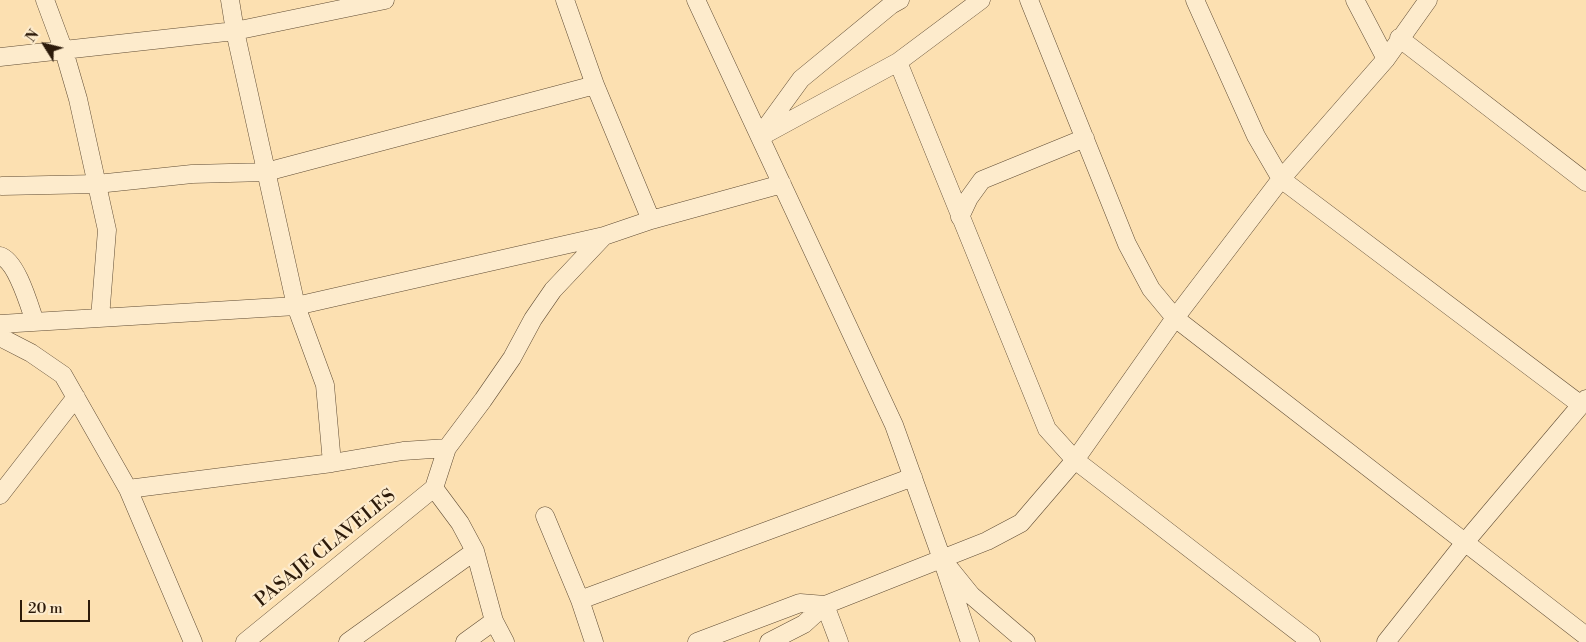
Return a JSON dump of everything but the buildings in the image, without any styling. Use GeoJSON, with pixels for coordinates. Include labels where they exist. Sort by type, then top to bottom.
{"type":"FeatureCollection","features":[{"type":"Feature","properties":{"kind":"street"},"geometry":{"type":"LineString","coordinates":[[46,0],[78,99],[107,230],[100,318]]}},
{"type":"Feature","properties":{"kind":"street"},"geometry":{"type":"LineString","coordinates":[[230,0],[235,31],[296,306],[325,385],[332,463]]}},
{"type":"Feature","properties":{"kind":"street"},"geometry":{"type":"LineString","coordinates":[[0,58],[235,31],[384,0]]}},
{"type":"Feature","properties":{"kind":"street"},"geometry":{"type":"LineString","coordinates":[[565,0],[595,85],[651,220]]}},
{"type":"Feature","properties":{"kind":"street"},"geometry":{"type":"LineString","coordinates":[[696,0],[894,425],[970,642]]}},
{"type":"Feature","properties":{"kind":"street"},"geometry":{"type":"LineString","coordinates":[[760,136],[801,78],[900,0]]}},
{"type":"Feature","properties":{"kind":"street"},"geometry":{"type":"LineString","coordinates":[[760,136],[898,62],[981,0]]}},
{"type":"Feature","properties":{"kind":"street"},"geometry":{"type":"LineString","coordinates":[[1029,0],[1127,244],[1151,289],[1175,318],[1466,541],[1586,636]]}},
{"type":"Feature","properties":{"kind":"street"},"geometry":{"type":"LineString","coordinates":[[1195,0],[1256,136],[1281,179],[1584,402],[1466,541],[1386,642]]}},
{"type":"Feature","properties":{"kind":"street"},"geometry":{"type":"LineString","coordinates":[[1356,0],[1386,59]]}},
{"type":"Feature","properties":{"kind":"street"},"geometry":{"type":"LineString","coordinates":[[769,642],[804,624],[825,605],[987,541],[1021,523],[1075,460],[1175,318],[1281,179],[1386,59],[1399,38],[1428,0]]}},
{"type":"Feature","properties":{"kind":"street"},"geometry":{"type":"LineString","coordinates":[[1399,38],[1586,182]]}},
{"type":"Feature","properties":{"kind":"street"},"geometry":{"type":"LineString","coordinates":[[898,62],[1047,429],[1075,460],[1311,642]]}},
{"type":"Feature","properties":{"kind":"street"},"geometry":{"type":"LineString","coordinates":[[2,186],[97,184],[192,174],[266,172],[595,85]]}},
{"type":"Feature","properties":{"kind":"street"},"geometry":{"type":"LineString","coordinates":[[960,217],[969,198],[982,180],[1085,138]]}},
{"type":"Feature","properties":{"kind":"street"},"geometry":{"type":"LineString","coordinates":[[0,324],[296,306],[604,236],[651,220],[782,184]]}},
{"type":"Feature","properties":{"kind":"street"},"geometry":{"type":"LineString","coordinates":[[505,642],[494,622],[475,551],[460,524],[434,488],[447,448],[512,358],[533,319],[553,290],[604,236]]}},
{"type":"Feature","properties":{"kind":"street"},"geometry":{"type":"LineString","coordinates":[[0,256],[5,257],[13,266],[34,322]]}},
{"type":"Feature","properties":{"kind":"street"},"geometry":{"type":"LineString","coordinates":[[0,337],[31,353],[63,376],[128,489],[193,642]]}},
{"type":"Feature","properties":{"kind":"street"},"geometry":{"type":"LineString","coordinates":[[0,495],[76,397]]}},
{"type":"Feature","properties":{"kind":"street"},"geometry":{"type":"LineString","coordinates":[[128,489],[332,463],[403,451],[447,448]]}},
{"type":"Feature","properties":{"kind":"street"},"geometry":{"type":"LineString","coordinates":[[580,600],[913,478]]}},
{"type":"Feature","properties":{"kind":"street","name":"PASAJE CLAVELES"},"geometry":{"type":"LineString","coordinates":[[245,642],[434,488]]}},
{"type":"Feature","properties":{"kind":"street"},"geometry":{"type":"LineString","coordinates":[[545,516],[580,600],[594,642]]}},
{"type":"Feature","properties":{"kind":"street"},"geometry":{"type":"LineString","coordinates":[[348,642],[475,551]]}},
{"type":"Feature","properties":{"kind":"street"},"geometry":{"type":"LineString","coordinates":[[942,559],[971,595],[1026,642]]}},
{"type":"Feature","properties":{"kind":"street"},"geometry":{"type":"LineString","coordinates":[[697,642],[800,602],[825,605]]}},
{"type":"Feature","properties":{"kind":"street"},"geometry":{"type":"LineString","coordinates":[[825,605],[839,642]]}},
{"type":"Feature","properties":{"kind":"street"},"geometry":{"type":"LineString","coordinates":[[465,642],[494,622]]}}]}
